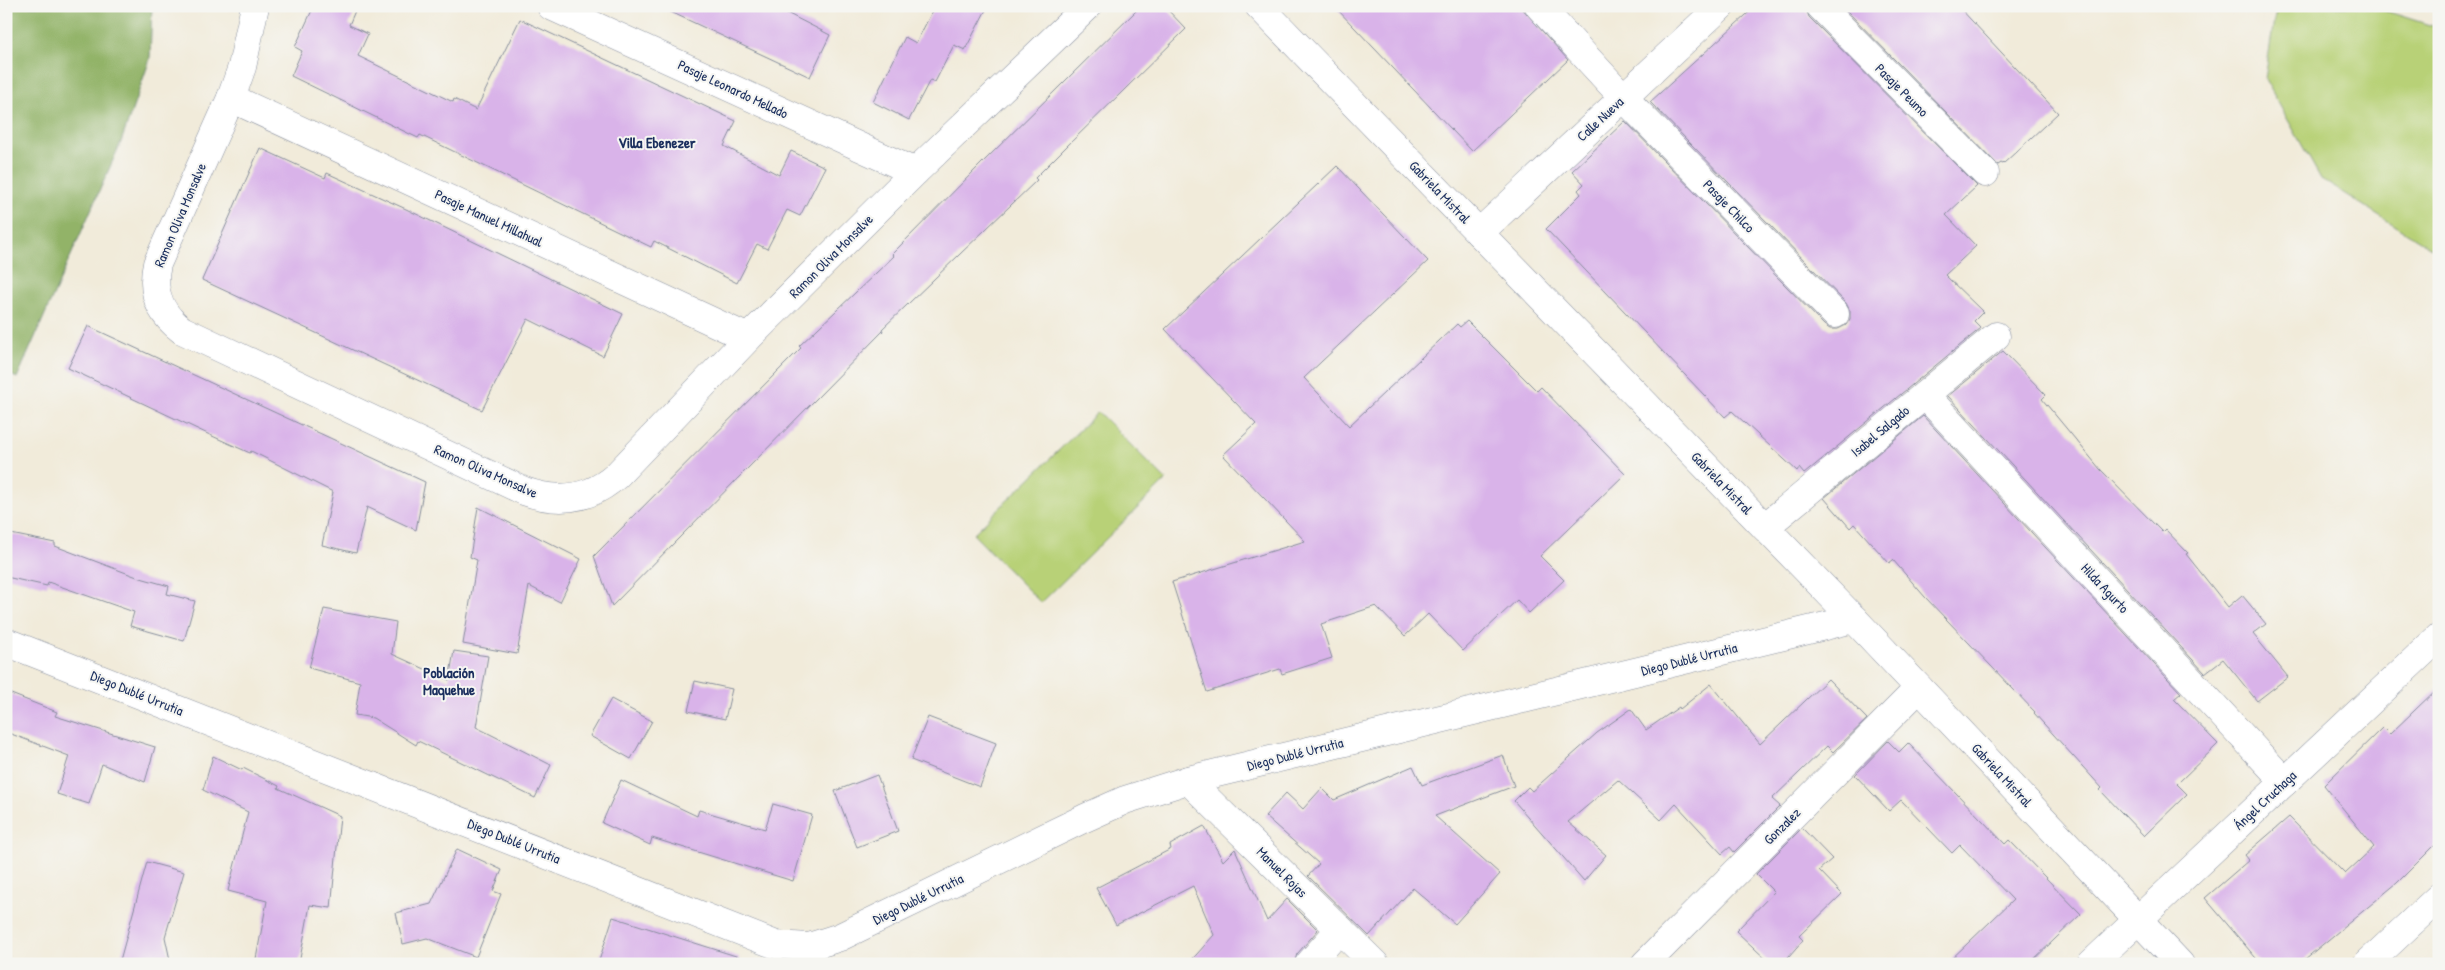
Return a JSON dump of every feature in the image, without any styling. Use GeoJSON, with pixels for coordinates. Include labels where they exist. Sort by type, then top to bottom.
{"type":"FeatureCollection","features":[{"type":"Feature","properties":{"kind":"street","name":"Ramon Oliva Monsalve"},"geometry":{"type":"LineString","coordinates":[[255,6],[242,67],[231,98],[157,264],[155,289],[164,313],[182,330],[524,491],[550,498],[586,495],[607,484],[748,338],[1083,7]]}},
{"type":"Feature","properties":{"kind":"street","name":"Pasaje Leonardo Mellado"},"geometry":{"type":"LineString","coordinates":[[551,6],[915,172]]}},
{"type":"Feature","properties":{"kind":"street","name":"Gabriela Mistral"},"geometry":{"type":"LineString","coordinates":[[1259,6],[1854,619],[2180,964]]}},
{"type":"Feature","properties":{"kind":"street","name":"Pasaje Chilco"},"geometry":{"type":"LineString","coordinates":[[1539,6],[1623,98],[1835,314]]}},
{"type":"Feature","properties":{"kind":"street","name":"Calle Nueva"},"geometry":{"type":"LineString","coordinates":[[1479,233],[1721,6]]}},
{"type":"Feature","properties":{"kind":"street","name":"Pasaje Peumo"},"geometry":{"type":"LineString","coordinates":[[1820,6],[1985,173]]}},
{"type":"Feature","properties":{"kind":"street","name":"Pasaje Manuel Millahual"},"geometry":{"type":"LineString","coordinates":[[231,98],[748,338]]}},
{"type":"Feature","properties":{"kind":"street","name":"Isabel Salgado"},"geometry":{"type":"LineString","coordinates":[[1765,527],[1996,336]]}},
{"type":"Feature","properties":{"kind":"street","name":"Hilda Agurto"},"geometry":{"type":"LineString","coordinates":[[1925,395],[2285,782]]}},
{"type":"Feature","properties":{"kind":"street","name":"Diego Dublé Urrutia"},"geometry":{"type":"LineString","coordinates":[[6,642],[776,945],[809,947],[840,938],[1125,800],[1188,780],[1854,619]]}},
{"type":"Feature","properties":{"kind":"street","name":"Ángel Cruchaga"},"geometry":{"type":"LineString","coordinates":[[2091,964],[2137,918],[2439,637]]}},
{"type":"Feature","properties":{"kind":"street","name":"Gonzalez"},"geometry":{"type":"LineString","coordinates":[[1645,964],[1919,688]]}},
{"type":"Feature","properties":{"kind":"street","name":"Manuel Rojas"},"geometry":{"type":"LineString","coordinates":[[1188,780],[1375,964]]}},
{"type":"Feature","properties":{"kind":"street"},"geometry":{"type":"LineString","coordinates":[[2367,964],[2439,897]]}},
{"type":"Feature","properties":{"kind":"street"},"geometry":{"type":"LineString","coordinates":[[1309,964],[1340,929]]}},
{"type":"Feature","properties":{"kind":"green space"},"geometry":{"type":"Polygon","coordinates":[[[6,6],[152,6],[150,59],[121,142],[17,378],[6,373],[6,6]]]}},
{"type":"Feature","properties":{"kind":"green space"},"geometry":{"type":"Polygon","coordinates":[[[2278,6],[2370,6],[2439,28],[2439,253],[2321,179],[2265,79],[2278,6]]]}},
{"type":"Feature","properties":{"kind":"green space"},"geometry":{"type":"Polygon","coordinates":[[[1098,412],[1166,480],[1041,603],[973,534],[1098,412]]]}},
{"type":"Feature","properties":{"kind":"building"},"geometry":{"type":"Polygon","coordinates":[[[314,6],[357,6],[349,25],[368,34],[358,56],[453,102],[454,99],[476,110],[520,19],[736,121],[724,146],[779,175],[791,151],[825,167],[800,216],[787,210],[767,249],[757,244],[737,283],[654,241],[651,247],[420,135],[418,138],[291,76],[302,51],[295,47],[314,6]]]}},
{"type":"Feature","properties":{"kind":"building"},"geometry":{"type":"Polygon","coordinates":[[[658,6],[773,6],[830,35],[810,77],[658,6]]]}},
{"type":"Feature","properties":{"kind":"building"},"geometry":{"type":"Polygon","coordinates":[[[935,6],[988,6],[965,50],[954,45],[935,82],[930,80],[909,120],[873,102],[905,37],[916,43],[935,6]]]}},
{"type":"Feature","properties":{"kind":"building"},"geometry":{"type":"Polygon","coordinates":[[[1141,6],[1164,6],[1186,29],[1035,178],[1037,180],[882,329],[883,331],[612,606],[594,556],[801,348],[799,346],[894,256],[892,254],[1141,6]]]}},
{"type":"Feature","properties":{"kind":"building"},"geometry":{"type":"Polygon","coordinates":[[[1334,6],[1520,6],[1568,60],[1472,151],[1334,6]]]}},
{"type":"Feature","properties":{"kind":"building"},"geometry":{"type":"Polygon","coordinates":[[[1756,6],[1805,6],[1809,17],[1977,186],[1946,215],[1976,246],[1945,275],[1983,312],[1974,321],[1981,328],[1804,474],[1799,468],[1797,471],[1732,411],[1725,417],[1546,229],[1581,194],[1578,190],[1584,184],[1572,171],[1625,121],[1824,325],[1830,329],[1838,329],[1846,325],[1850,319],[1850,311],[1846,303],[1650,102],[1756,6]]]}},
{"type":"Feature","properties":{"kind":"building"},"geometry":{"type":"Polygon","coordinates":[[[1842,6],[1958,6],[2058,113],[2003,164],[1998,165],[1842,6]]]}},
{"type":"Feature","properties":{"kind":"building"},"geometry":{"type":"Polygon","coordinates":[[[260,148],[325,178],[327,173],[406,209],[623,314],[603,356],[528,319],[482,410],[202,280],[260,148]]]}},
{"type":"Feature","properties":{"kind":"building"},"geometry":{"type":"Polygon","coordinates":[[[1337,166],[1428,261],[1304,378],[1349,426],[1457,324],[1460,327],[1467,321],[1537,391],[1541,387],[1625,474],[1540,556],[1564,580],[1529,613],[1517,600],[1463,651],[1428,614],[1405,636],[1376,606],[1321,624],[1332,658],[1282,674],[1280,669],[1207,692],[1172,582],[1305,541],[1223,455],[1256,424],[1165,329],[1337,166]]]}},
{"type":"Feature","properties":{"kind":"building"},"geometry":{"type":"Polygon","coordinates":[[[88,326],[425,482],[416,530],[367,507],[356,553],[322,545],[333,492],[251,451],[250,453],[210,435],[68,368],[88,326]]]}},
{"type":"Feature","properties":{"kind":"building"},"geometry":{"type":"Polygon","coordinates":[[[2003,351],[2046,395],[2042,399],[2100,469],[2162,532],[2165,529],[2188,553],[2186,554],[2228,607],[2242,595],[2266,624],[2253,634],[2288,677],[2257,701],[2223,659],[2205,673],[1948,396],[2003,351]]]}},
{"type":"Feature","properties":{"kind":"building"},"geometry":{"type":"Polygon","coordinates":[[[1923,416],[2181,693],[2174,699],[2218,744],[2177,784],[2187,794],[2144,836],[2100,790],[2102,788],[2035,712],[1925,597],[1893,560],[1889,563],[1854,524],[1850,528],[1824,498],[1923,416]]]}},
{"type":"Feature","properties":{"kind":"building"},"geometry":{"type":"Polygon","coordinates":[[[478,507],[581,559],[560,602],[529,586],[517,654],[463,644],[477,560],[470,557],[478,507]]]}},
{"type":"Feature","properties":{"kind":"building"},"geometry":{"type":"Polygon","coordinates":[[[6,533],[55,543],[55,546],[137,577],[169,586],[167,594],[195,601],[184,641],[130,626],[134,612],[48,582],[47,586],[6,577],[6,533]]]}},
{"type":"Feature","properties":{"kind":"building"},"geometry":{"type":"Polygon","coordinates":[[[324,609],[396,622],[392,654],[449,680],[454,651],[488,656],[476,727],[551,765],[535,798],[418,741],[416,745],[373,718],[355,715],[360,682],[309,668],[324,609]]]}},
{"type":"Feature","properties":{"kind":"building"},"geometry":{"type":"Polygon","coordinates":[[[1828,679],[1867,719],[1833,752],[1827,746],[1772,799],[1780,806],[1734,852],[1730,847],[1722,854],[1676,804],[1661,820],[1618,780],[1568,822],[1606,855],[1584,881],[1514,801],[1528,787],[1532,791],[1597,733],[1631,709],[1646,730],[1679,707],[1680,709],[1711,684],[1760,744],[1828,679]]]}},
{"type":"Feature","properties":{"kind":"building"},"geometry":{"type":"Polygon","coordinates":[[[695,681],[732,689],[725,719],[688,711],[695,681]]]}},
{"type":"Feature","properties":{"kind":"building"},"geometry":{"type":"Polygon","coordinates":[[[2439,687],[2439,841],[2397,883],[2299,964],[2261,964],[2205,898],[2249,860],[2245,855],[2289,817],[2345,874],[2374,847],[2324,785],[2383,727],[2390,734],[2439,687]]]}},
{"type":"Feature","properties":{"kind":"building"},"geometry":{"type":"Polygon","coordinates":[[[6,692],[57,712],[55,716],[155,747],[145,782],[102,764],[89,804],[57,794],[69,756],[6,732],[6,692]]]}},
{"type":"Feature","properties":{"kind":"building"},"geometry":{"type":"Polygon","coordinates":[[[611,699],[652,721],[631,759],[590,736],[611,699]]]}},
{"type":"Feature","properties":{"kind":"building"},"geometry":{"type":"Polygon","coordinates":[[[928,717],[996,743],[980,787],[911,760],[928,717]]]}},
{"type":"Feature","properties":{"kind":"building"},"geometry":{"type":"Polygon","coordinates":[[[1888,741],[1899,752],[1908,743],[2005,844],[2009,840],[2081,914],[2029,964],[1946,964],[2013,900],[1960,845],[1952,853],[1901,800],[1889,811],[1855,775],[1888,741]]]}},
{"type":"Feature","properties":{"kind":"building"},"geometry":{"type":"Polygon","coordinates":[[[1503,755],[1514,786],[1435,816],[1500,874],[1455,924],[1413,888],[1369,936],[1308,876],[1319,864],[1265,816],[1286,793],[1303,809],[1322,788],[1334,800],[1413,766],[1422,785],[1503,755]]]}},
{"type":"Feature","properties":{"kind":"building"},"geometry":{"type":"Polygon","coordinates":[[[213,756],[242,770],[243,768],[279,786],[278,788],[340,816],[331,908],[310,905],[299,964],[255,964],[267,901],[228,891],[248,812],[203,790],[213,756]]]}},
{"type":"Feature","properties":{"kind":"building"},"geometry":{"type":"Polygon","coordinates":[[[877,775],[898,831],[857,847],[835,791],[877,775]]]}},
{"type":"Feature","properties":{"kind":"building"},"geometry":{"type":"Polygon","coordinates":[[[621,780],[697,816],[699,810],[765,829],[773,804],[812,815],[793,881],[652,838],[650,845],[602,823],[621,780]]]}},
{"type":"Feature","properties":{"kind":"building"},"geometry":{"type":"Polygon","coordinates":[[[1204,826],[1223,861],[1235,849],[1267,921],[1287,899],[1318,930],[1297,954],[1294,964],[1188,964],[1214,935],[1193,886],[1116,925],[1096,888],[1171,849],[1170,845],[1204,826]]]}},
{"type":"Feature","properties":{"kind":"building"},"geometry":{"type":"Polygon","coordinates":[[[1802,828],[1832,859],[1819,870],[1842,894],[1799,936],[1803,940],[1782,964],[1771,964],[1736,931],[1774,892],[1756,874],[1802,828]]]}},
{"type":"Feature","properties":{"kind":"building"},"geometry":{"type":"Polygon","coordinates":[[[457,849],[502,870],[493,891],[501,894],[476,957],[427,938],[403,944],[396,913],[431,904],[457,849]]]}},
{"type":"Feature","properties":{"kind":"building"},"geometry":{"type":"Polygon","coordinates":[[[147,862],[184,872],[165,937],[170,960],[150,964],[119,964],[147,862]]]}},
{"type":"Feature","properties":{"kind":"building"},"geometry":{"type":"Polygon","coordinates":[[[613,917],[739,957],[738,964],[598,964],[613,917]]]}},
{"type":"Feature","properties":{"kind":"district","name":"Villa Ebenezer"},"geometry":{"type":"Point","coordinates":[657,143]}},
{"type":"Feature","properties":{"kind":"district","name":"Población Maquehue"},"geometry":{"type":"Point","coordinates":[449,682]}}]}
